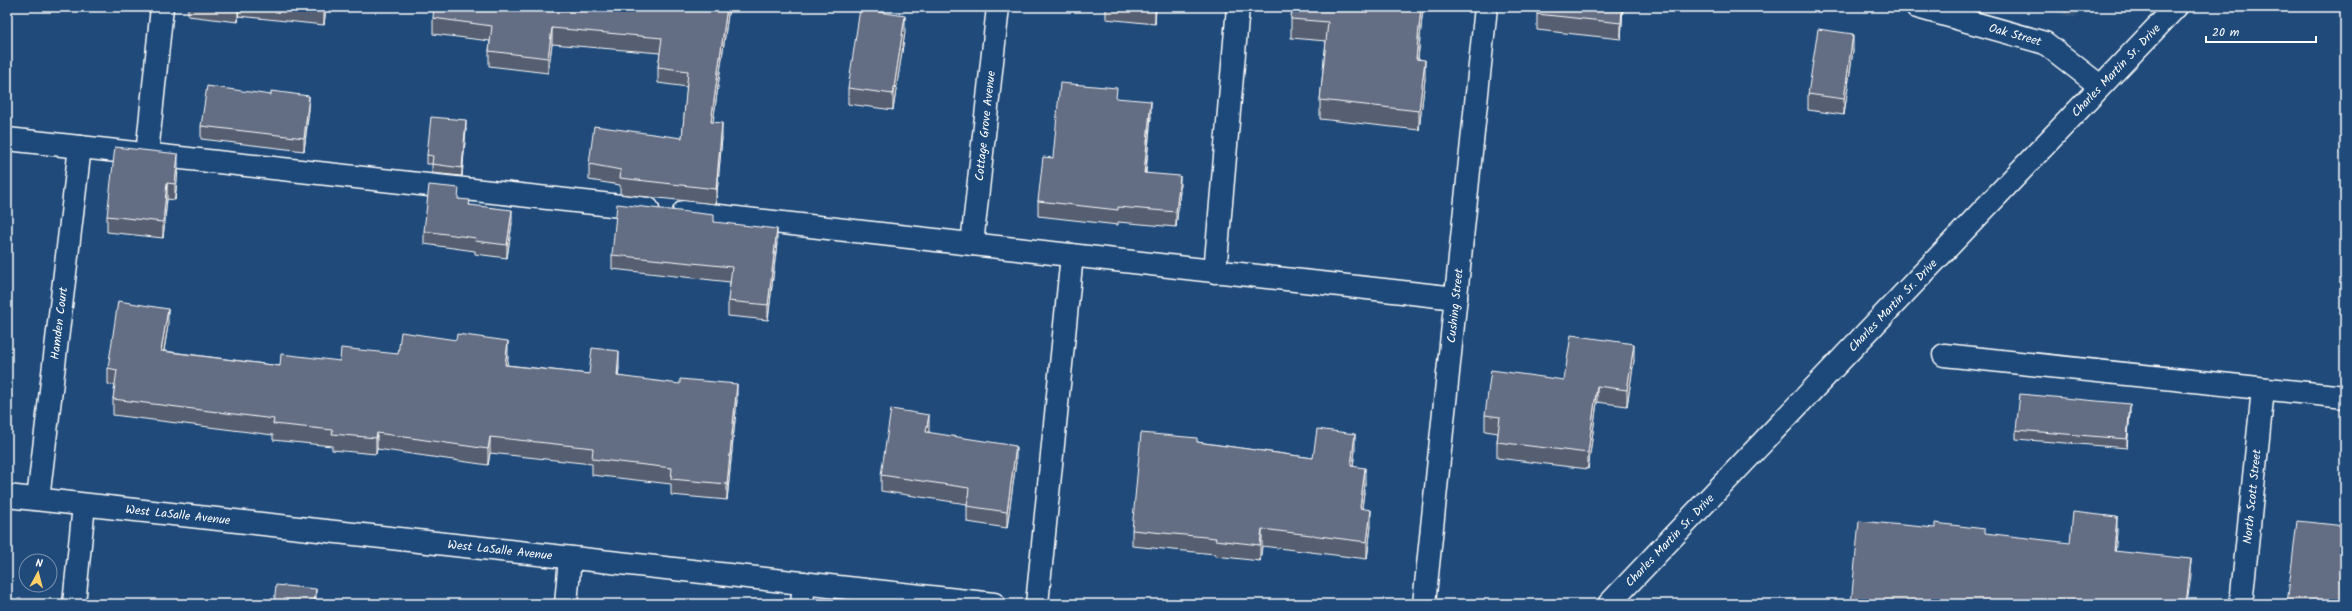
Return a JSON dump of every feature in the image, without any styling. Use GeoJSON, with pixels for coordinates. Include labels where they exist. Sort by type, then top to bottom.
{"type":"FeatureCollection","features":[{"type":"Feature","properties":{"kind":"street"},"geometry":{"type":"LineString","coordinates":[[147,154],[162,7]]}},
{"type":"Feature","properties":{"kind":"street","name":"Cottage Grove Avenue"},"geometry":{"type":"LineString","coordinates":[[972,244],[998,7]]}},
{"type":"Feature","properties":{"kind":"street"},"geometry":{"type":"LineString","coordinates":[[1214,272],[1238,7]]}},
{"type":"Feature","properties":{"kind":"street","name":"Cushing Street"},"geometry":{"type":"LineString","coordinates":[[1424,604],[1486,7]]}},
{"type":"Feature","properties":{"kind":"street","name":"Oak Street"},"geometry":{"type":"LineString","coordinates":[[1917,7],[2045,43],[2100,86]]}},
{"type":"Feature","properties":{"kind":"street","name":"Charles Martin Sr. Drive"},"geometry":{"type":"LineString","coordinates":[[1609,604],[2176,7]]}},
{"type":"Feature","properties":{"kind":"street"},"geometry":{"type":"LineString","coordinates":[[7,139],[1456,298]]}},
{"type":"Feature","properties":{"kind":"street","name":"Hamden Court"},"geometry":{"type":"LineString","coordinates":[[38,499],[80,147]]}},
{"type":"Feature","properties":{"kind":"street"},"geometry":{"type":"LineString","coordinates":[[1037,604],[1072,255]]}},
{"type":"Feature","properties":{"kind":"street"},"geometry":{"type":"LineString","coordinates":[[1944,355],[2263,389],[2345,396]]}},
{"type":"Feature","properties":{"kind":"street","name":"North Scott Street"},"geometry":{"type":"LineString","coordinates":[[2241,604],[2263,389]]}},
{"type":"Feature","properties":{"kind":"street","name":"West LaSalle Avenue"},"geometry":{"type":"LineString","coordinates":[[7,496],[570,558],[803,594],[994,604]]}},
{"type":"Feature","properties":{"kind":"street"},"geometry":{"type":"LineString","coordinates":[[74,604],[84,505]]}},
{"type":"Feature","properties":{"kind":"street"},"geometry":{"type":"LineString","coordinates":[[566,604],[570,558]]}},
{"type":"Feature","properties":{"kind":"shaded area"},"geometry":{"type":"Polygon","coordinates":[[[2041,7],[2083,7],[2074,18],[2041,7]]]}},
{"type":"Feature","properties":{"kind":"building"},"geometry":{"type":"Polygon","coordinates":[[[309,7],[324,7],[324,9],[309,7]]]}},
{"type":"Feature","properties":{"kind":"building"},"geometry":{"type":"Polygon","coordinates":[[[434,7],[727,7],[711,122],[722,123],[716,189],[620,178],[621,170],[589,164],[594,126],[682,138],[688,71],[658,67],[662,38],[552,28],[548,58],[489,51],[492,26],[433,18],[434,7]]]}},
{"type":"Feature","properties":{"kind":"building"},"geometry":{"type":"Polygon","coordinates":[[[1292,7],[1421,7],[1416,59],[1425,60],[1419,111],[1320,100],[1328,22],[1291,19],[1292,7]]]}},
{"type":"Feature","properties":{"kind":"building"},"geometry":{"type":"Polygon","coordinates":[[[1538,7],[1622,7],[1621,23],[1537,14],[1538,7]]]}},
{"type":"Feature","properties":{"kind":"building"},"geometry":{"type":"Polygon","coordinates":[[[860,9],[905,16],[893,94],[848,88],[860,9]]]}},
{"type":"Feature","properties":{"kind":"building"},"geometry":{"type":"Polygon","coordinates":[[[1818,29],[1853,34],[1844,99],[1808,94],[1818,29]]]}},
{"type":"Feature","properties":{"kind":"building"},"geometry":{"type":"Polygon","coordinates":[[[1060,83],[1117,88],[1116,98],[1151,101],[1144,173],[1180,176],[1176,212],[1118,207],[1118,210],[1038,201],[1043,157],[1053,158],[1060,83]]]}},
{"type":"Feature","properties":{"kind":"building"},"geometry":{"type":"Polygon","coordinates":[[[207,86],[271,95],[271,91],[309,96],[304,138],[201,126],[207,86]]]}},
{"type":"Feature","properties":{"kind":"building"},"geometry":{"type":"Polygon","coordinates":[[[431,117],[466,120],[462,168],[432,164],[433,156],[427,155],[431,117]]]}},
{"type":"Feature","properties":{"kind":"building"},"geometry":{"type":"Polygon","coordinates":[[[115,147],[178,154],[175,184],[167,183],[163,222],[107,216],[115,147]]]}},
{"type":"Feature","properties":{"kind":"building"},"geometry":{"type":"Polygon","coordinates":[[[429,185],[459,188],[458,199],[470,200],[469,205],[512,210],[507,245],[475,241],[476,238],[424,231],[429,185]]]}},
{"type":"Feature","properties":{"kind":"building"},"geometry":{"type":"Polygon","coordinates":[[[617,204],[714,215],[714,222],[777,229],[768,305],[728,301],[732,267],[612,255],[617,204]]]}},
{"type":"Feature","properties":{"kind":"building"},"geometry":{"type":"Polygon","coordinates":[[[118,301],[168,309],[161,351],[280,366],[281,354],[340,361],[341,348],[398,354],[401,332],[456,340],[457,334],[508,341],[505,365],[589,374],[592,348],[619,351],[617,376],[680,384],[680,379],[737,384],[727,484],[671,479],[672,468],[592,459],[593,448],[490,437],[488,449],[377,433],[376,438],[332,434],[333,430],[273,424],[274,419],[113,399],[117,370],[108,368],[118,301]]]}},
{"type":"Feature","properties":{"kind":"building"},"geometry":{"type":"Polygon","coordinates":[[[1571,335],[1634,344],[1627,390],[1597,386],[1588,453],[1497,442],[1500,417],[1485,415],[1491,370],[1564,380],[1571,335]]]}},
{"type":"Feature","properties":{"kind":"building"},"geometry":{"type":"Polygon","coordinates":[[[2020,394],[2130,404],[2127,439],[2016,430],[2020,394]]]}},
{"type":"Feature","properties":{"kind":"building"},"geometry":{"type":"Polygon","coordinates":[[[891,409],[929,415],[926,432],[1016,446],[1007,512],[967,506],[969,488],[881,475],[891,409]]]}},
{"type":"Feature","properties":{"kind":"building"},"geometry":{"type":"Polygon","coordinates":[[[1317,429],[1355,434],[1351,466],[1365,468],[1360,508],[1371,510],[1367,542],[1262,529],[1260,545],[1215,540],[1216,538],[1132,530],[1141,433],[1197,438],[1197,442],[1313,458],[1317,429]]]}},
{"type":"Feature","properties":{"kind":"building"},"geometry":{"type":"Polygon","coordinates":[[[2073,512],[2117,517],[2114,551],[2191,559],[2186,604],[1851,604],[1859,521],[1935,528],[1935,523],[1985,529],[1985,533],[2070,543],[2073,512]]]}},
{"type":"Feature","properties":{"kind":"building"},"geometry":{"type":"Polygon","coordinates":[[[2297,521],[2345,526],[2345,604],[2287,604],[2297,521]]]}},
{"type":"Feature","properties":{"kind":"building"},"geometry":{"type":"Polygon","coordinates":[[[276,585],[316,589],[314,604],[274,604],[276,585]]]}}]}
